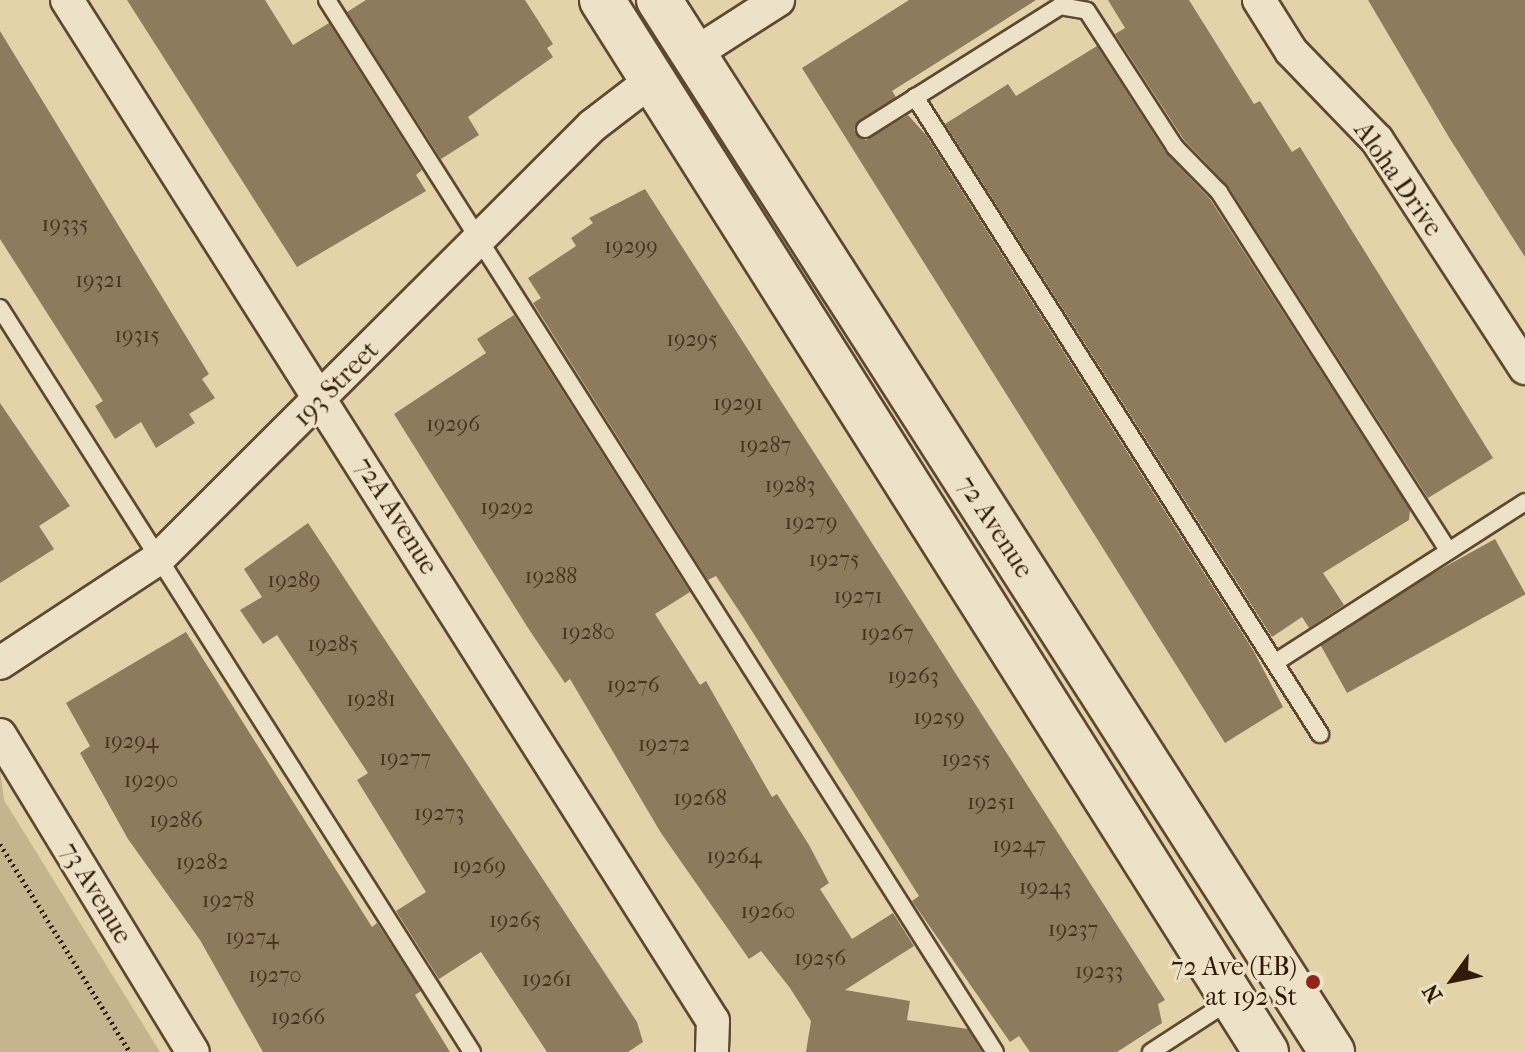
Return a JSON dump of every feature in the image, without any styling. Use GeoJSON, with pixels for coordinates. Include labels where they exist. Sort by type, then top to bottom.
{"type":"FeatureCollection","features":[{"type":"Feature","properties":{"kind":"main road","name":"72 Avenue"},"geometry":{"type":"LineString","coordinates":[[602,0],[1266,1052]]}},
{"type":"Feature","properties":{"kind":"main road"},"geometry":{"type":"LineString","coordinates":[[631,0],[654,37],[694,54]]}},
{"type":"Feature","properties":{"kind":"main road","name":"72 Avenue"},"geometry":{"type":"LineString","coordinates":[[659,0],[1332,1052]]}},
{"type":"Feature","properties":{"kind":"main road"},"geometry":{"type":"LineString","coordinates":[[652,80],[693,95],[874,379],[954,463]]}},
{"type":"Feature","properties":{"kind":"street","name":"72A Avenue"},"geometry":{"type":"LineString","coordinates":[[67,0],[323,400],[713,1021],[713,1044]]}},
{"type":"Feature","properties":{"kind":"street"},"geometry":{"type":"LineString","coordinates":[[694,54],[778,0]]}},
{"type":"Feature","properties":{"kind":"street","name":"Aloha Drive"},"geometry":{"type":"LineString","coordinates":[[1259,0],[1291,51],[1377,140],[1525,368]]}},
{"type":"Feature","properties":{"kind":"street","name":"193 Street"},"geometry":{"type":"LineString","coordinates":[[0,663],[159,558],[323,400],[592,126],[652,80]]}},
{"type":"Feature","properties":{"kind":"street","name":"73 Avenue"},"geometry":{"type":"LineString","coordinates":[[0,735],[193,1052]]}},
{"type":"Feature","properties":{"kind":"lane"},"geometry":{"type":"LineString","coordinates":[[327,0],[481,237],[995,1052]]}},
{"type":"Feature","properties":{"kind":"lane"},"geometry":{"type":"LineString","coordinates":[[865,129],[1074,2],[1087,11],[1175,147],[1219,192],[1449,551]]}},
{"type":"Feature","properties":{"kind":"lane"},"geometry":{"type":"LineString","coordinates":[[915,97],[1320,734]]}},
{"type":"Feature","properties":{"kind":"lane"},"geometry":{"type":"LineString","coordinates":[[0,308],[472,1052]]}},
{"type":"Feature","properties":{"kind":"lane"},"geometry":{"type":"LineString","coordinates":[[1276,662],[1525,502]]}},
{"type":"Feature","properties":{"kind":"lane"},"geometry":{"type":"LineString","coordinates":[[1151,1052],[1232,999]]}},
{"type":"Feature","properties":{"kind":"path"},"geometry":{"type":"LineString","coordinates":[[0,844],[130,1052]]}},
{"type":"Feature","properties":{"kind":"shaded area"},"geometry":{"type":"Polygon","coordinates":[[[0,769],[4,800],[160,1052],[0,1052],[0,769]]]}},
{"type":"Feature","properties":{"kind":"building"},"geometry":{"type":"Polygon","coordinates":[[[127,0],[265,0],[293,45],[329,23],[422,170],[416,175],[426,191],[297,267],[127,0]]]}},
{"type":"Feature","properties":{"kind":"building"},"geometry":{"type":"Polygon","coordinates":[[[366,0],[525,0],[553,44],[547,48],[553,57],[468,117],[479,135],[441,159],[347,12],[366,0]]]}},
{"type":"Feature","properties":{"kind":"building"},"geometry":{"type":"Polygon","coordinates":[[[909,0],[1036,0],[892,91],[896,97],[854,130],[866,140],[908,115],[926,135],[1253,650],[1283,707],[1225,743],[802,68],[909,0]]]}},
{"type":"Feature","properties":{"kind":"building"},"geometry":{"type":"Polygon","coordinates":[[[1108,0],[1189,0],[1254,104],[1260,101],[1292,152],[1300,147],[1493,458],[1428,498],[1228,186],[1184,140],[1115,34],[1125,28],[1108,0]]]}},
{"type":"Feature","properties":{"kind":"building"},"geometry":{"type":"Polygon","coordinates":[[[1368,0],[1525,0],[1525,257],[1450,139],[1368,0]]]}},
{"type":"Feature","properties":{"kind":"building"},"geometry":{"type":"Polygon","coordinates":[[[0,31],[209,374],[202,379],[215,398],[189,414],[195,423],[156,448],[141,422],[115,439],[95,406],[103,401],[0,239],[0,31]]]}},
{"type":"Feature","properties":{"kind":"building"},"geometry":{"type":"Polygon","coordinates":[[[1097,46],[1166,153],[1210,199],[1410,510],[1409,520],[1323,573],[1344,605],[1309,628],[1302,617],[1272,637],[945,124],[1008,84],[1016,96],[1097,46]]]}},
{"type":"Feature","properties":{"kind":"building"},"geometry":{"type":"Polygon","coordinates":[[[645,189],[1165,1000],[1158,1004],[1162,1023],[1117,1052],[1030,1052],[1019,1036],[1010,1042],[912,901],[919,896],[745,620],[716,576],[708,580],[533,303],[541,298],[528,278],[576,246],[571,238],[593,223],[589,218],[645,189]]]}},
{"type":"Feature","properties":{"kind":"building"},"geometry":{"type":"Polygon","coordinates":[[[514,315],[690,592],[655,614],[700,685],[706,681],[772,797],[777,794],[809,845],[829,883],[820,889],[852,939],[893,913],[914,946],[845,990],[910,1001],[907,1020],[968,1029],[982,1052],[806,1052],[811,1021],[790,988],[761,951],[749,959],[661,833],[570,679],[565,683],[528,628],[394,414],[486,353],[477,339],[514,315]]]}},
{"type":"Feature","properties":{"kind":"building"},"geometry":{"type":"Polygon","coordinates":[[[0,403],[70,506],[39,526],[54,549],[0,583],[0,403]]]}},
{"type":"Feature","properties":{"kind":"building"},"geometry":{"type":"Polygon","coordinates":[[[308,523],[637,1022],[643,1042],[628,1052],[547,1052],[481,952],[439,979],[396,911],[426,892],[357,780],[368,773],[277,635],[263,644],[240,610],[262,597],[244,569],[308,523]]]}},
{"type":"Feature","properties":{"kind":"building"},"geometry":{"type":"Polygon","coordinates":[[[1495,539],[1525,594],[1347,693],[1317,638],[1495,539]]]}},
{"type":"Feature","properties":{"kind":"building"},"geometry":{"type":"Polygon","coordinates":[[[186,632],[372,927],[377,923],[421,991],[415,995],[450,1052],[263,1052],[200,940],[128,839],[80,753],[90,746],[66,703],[186,632]]]}},
{"type":"Feature","properties":{"kind":"place","name":"72 Ave (EB) at 192 St"},"geometry":{"type":"Point","coordinates":[1313,982]}}]}
